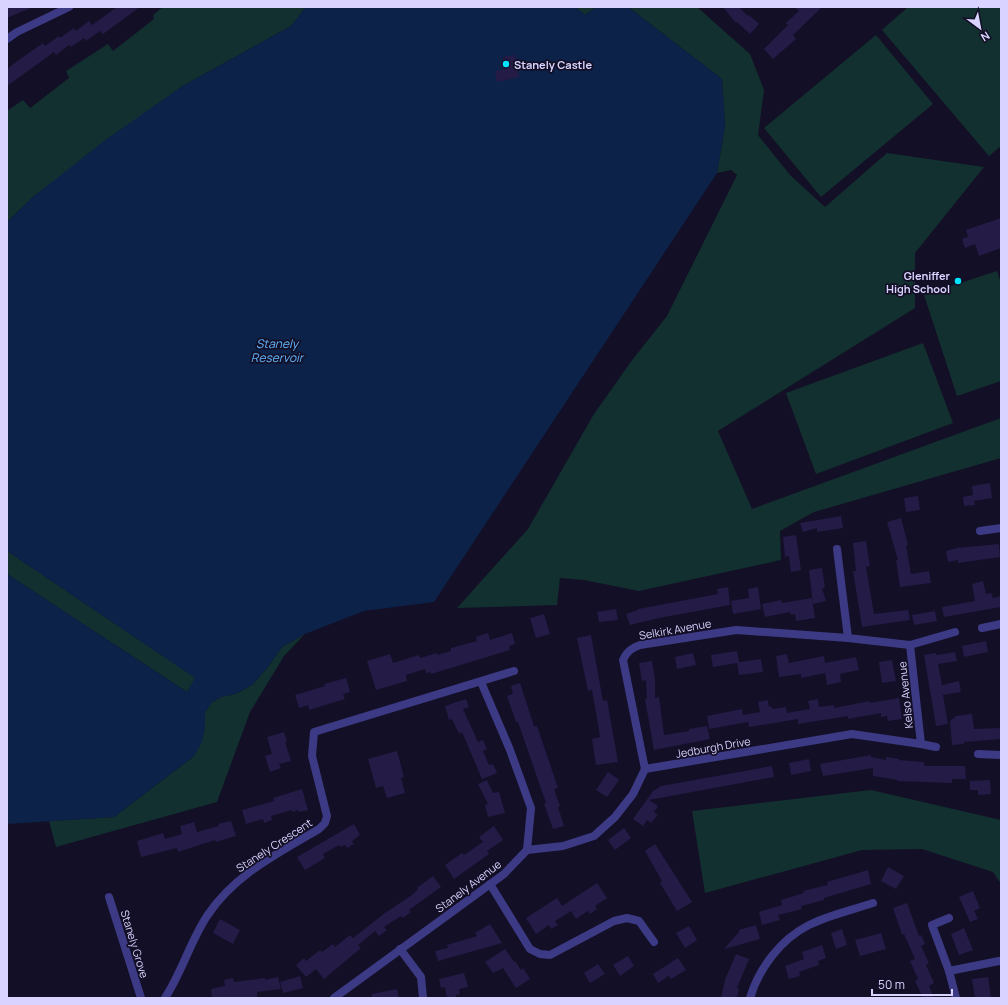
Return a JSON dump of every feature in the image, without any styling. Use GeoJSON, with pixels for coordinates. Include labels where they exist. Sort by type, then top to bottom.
{"type":"FeatureCollection","features":[{"type":"Feature","properties":{"kind":"street"},"geometry":{"type":"LineString","coordinates":[[7,39],[17,32],[67,8]]}},
{"type":"Feature","properties":{"kind":"street"},"geometry":{"type":"LineString","coordinates":[[980,531],[1001,528]]}},
{"type":"Feature","properties":{"kind":"street"},"geometry":{"type":"LineString","coordinates":[[837,549],[848,638]]}},
{"type":"Feature","properties":{"kind":"street"},"geometry":{"type":"LineString","coordinates":[[982,628],[1001,624]]}},
{"type":"Feature","properties":{"kind":"street","name":"Selkirk Avenue"},"geometry":{"type":"LineString","coordinates":[[645,770],[623,660],[625,654],[631,649],[648,643],[736,630],[848,638],[910,645],[955,632]]}},
{"type":"Feature","properties":{"kind":"street","name":"Kelso Avenue"},"geometry":{"type":"LineString","coordinates":[[910,645],[921,744]]}},
{"type":"Feature","properties":{"kind":"street","name":"Stanely Crescent"},"geometry":{"type":"LineString","coordinates":[[165,998],[179,974],[206,917],[222,896],[261,863],[325,823],[327,816],[312,756],[314,732],[514,671]]}},
{"type":"Feature","properties":{"kind":"street"},"geometry":{"type":"LineString","coordinates":[[481,682],[510,750],[531,808],[527,850],[563,846],[594,836],[615,817],[633,794],[645,770]]}},
{"type":"Feature","properties":{"kind":"street","name":"Jedburgh Drive"},"geometry":{"type":"LineString","coordinates":[[645,770],[852,734],[936,747]]}},
{"type":"Feature","properties":{"kind":"street"},"geometry":{"type":"LineString","coordinates":[[978,754],[1001,755]]}},
{"type":"Feature","properties":{"kind":"street","name":"Stanely Avenue"},"geometry":{"type":"LineString","coordinates":[[334,998],[504,874],[527,850]]}},
{"type":"Feature","properties":{"kind":"street"},"geometry":{"type":"LineString","coordinates":[[490,884],[530,949],[540,954],[550,955],[614,921],[628,918],[639,921],[654,942]]}},
{"type":"Feature","properties":{"kind":"street","name":"Stanely Grove"},"geometry":{"type":"LineString","coordinates":[[109,897],[141,998]]}},
{"type":"Feature","properties":{"kind":"street"},"geometry":{"type":"LineString","coordinates":[[750,998],[754,984],[767,963],[780,947],[792,936],[808,926],[830,917],[873,903]]}},
{"type":"Feature","properties":{"kind":"street"},"geometry":{"type":"LineString","coordinates":[[949,918],[932,924],[949,971],[956,998]]}},
{"type":"Feature","properties":{"kind":"street"},"geometry":{"type":"LineString","coordinates":[[400,949],[421,977],[423,998]]}},
{"type":"Feature","properties":{"kind":"street"},"geometry":{"type":"LineString","coordinates":[[949,971],[999,961]]}},
{"type":"Feature","properties":{"kind":"green space"},"geometry":{"type":"Polygon","coordinates":[[[163,7],[306,7],[291,26],[181,87],[33,197],[7,222],[7,111],[23,100],[30,108],[69,78],[66,71],[108,44],[113,51],[154,19],[153,15],[163,7]]]}},
{"type":"Feature","properties":{"kind":"green space"},"geometry":{"type":"Polygon","coordinates":[[[575,7],[596,7],[585,15],[575,7]]]}},
{"type":"Feature","properties":{"kind":"green space"},"geometry":{"type":"Polygon","coordinates":[[[628,7],[697,7],[750,54],[764,90],[758,135],[790,175],[825,207],[887,153],[984,167],[915,253],[915,308],[718,431],[752,509],[1001,418],[1001,458],[814,512],[780,531],[781,560],[639,591],[584,580],[560,578],[557,605],[457,608],[528,529],[594,414],[633,359],[667,316],[737,175],[731,170],[717,173],[725,126],[722,79],[628,7]]]}},
{"type":"Feature","properties":{"kind":"green space"},"geometry":{"type":"Polygon","coordinates":[[[908,7],[1001,7],[1001,146],[989,156],[882,30],[908,7]]]}},
{"type":"Feature","properties":{"kind":"green space"},"geometry":{"type":"Polygon","coordinates":[[[876,35],[933,104],[821,197],[764,128],[876,35]]]}},
{"type":"Feature","properties":{"kind":"green space"},"geometry":{"type":"Polygon","coordinates":[[[997,271],[1001,283],[1001,381],[957,396],[924,295],[997,271]]]}},
{"type":"Feature","properties":{"kind":"green space"},"geometry":{"type":"Polygon","coordinates":[[[923,343],[953,423],[816,474],[786,393],[923,343]]]}},
{"type":"Feature","properties":{"kind":"green space"},"geometry":{"type":"Polygon","coordinates":[[[7,551],[196,678],[187,692],[7,574],[7,551]]]}},
{"type":"Feature","properties":{"kind":"green space"},"geometry":{"type":"Polygon","coordinates":[[[305,634],[284,656],[250,712],[217,802],[56,847],[49,821],[114,817],[194,756],[205,728],[205,713],[211,703],[221,697],[235,694],[252,685],[267,668],[282,647],[305,634]]]}},
{"type":"Feature","properties":{"kind":"green space"},"geometry":{"type":"Polygon","coordinates":[[[871,790],[1001,820],[1001,884],[993,872],[922,849],[862,850],[705,893],[692,811],[871,790]]]}},
{"type":"Feature","properties":{"kind":"water","name":"Stanely Reservoir"},"geometry":{"type":"Polygon","coordinates":[[[306,7],[575,7],[585,15],[596,7],[628,7],[722,79],[725,126],[717,173],[434,602],[364,611],[305,634],[282,647],[267,668],[252,685],[235,694],[221,697],[211,703],[205,713],[205,728],[202,742],[194,756],[114,817],[7,824],[7,574],[187,692],[195,678],[7,551],[7,222],[33,197],[104,141],[181,87],[291,26],[306,7]]]}},
{"type":"Feature","properties":{"kind":"building"},"geometry":{"type":"Polygon","coordinates":[[[7,7],[33,7],[7,18],[7,7]]]}},
{"type":"Feature","properties":{"kind":"building"},"geometry":{"type":"Polygon","coordinates":[[[117,7],[140,7],[103,34],[100,31],[86,41],[84,38],[71,47],[69,45],[56,55],[54,52],[7,86],[7,69],[16,62],[43,43],[45,46],[74,28],[76,31],[89,21],[92,25],[117,7]]]}},
{"type":"Feature","properties":{"kind":"building"},"geometry":{"type":"Polygon","coordinates":[[[723,7],[739,7],[759,24],[750,34],[737,22],[736,23],[723,7]]]}},
{"type":"Feature","properties":{"kind":"building"},"geometry":{"type":"Polygon","coordinates":[[[795,7],[822,7],[793,35],[796,39],[773,59],[764,49],[788,25],[786,23],[799,11],[795,7]]]}},
{"type":"Feature","properties":{"kind":"building"},"geometry":{"type":"Polygon","coordinates":[[[515,55],[519,77],[497,82],[495,71],[505,69],[503,57],[515,55]]]}},
{"type":"Feature","properties":{"kind":"building"},"geometry":{"type":"Polygon","coordinates":[[[1001,218],[1001,248],[979,256],[975,244],[965,248],[962,239],[968,237],[966,230],[1001,218]]]}},
{"type":"Feature","properties":{"kind":"building"},"geometry":{"type":"Polygon","coordinates":[[[990,483],[992,498],[974,501],[975,505],[964,506],[963,497],[973,495],[972,486],[990,483]]]}},
{"type":"Feature","properties":{"kind":"building"},"geometry":{"type":"Polygon","coordinates":[[[918,496],[920,510],[906,512],[904,498],[918,496]]]}},
{"type":"Feature","properties":{"kind":"building"},"geometry":{"type":"Polygon","coordinates":[[[841,516],[843,528],[817,532],[817,528],[803,532],[800,523],[841,516]]]}},
{"type":"Feature","properties":{"kind":"building"},"geometry":{"type":"Polygon","coordinates":[[[901,518],[908,545],[906,545],[911,574],[929,571],[931,583],[900,587],[896,560],[898,560],[887,522],[901,518]]]}},
{"type":"Feature","properties":{"kind":"building"},"geometry":{"type":"Polygon","coordinates":[[[796,535],[801,570],[791,572],[789,556],[785,557],[783,537],[796,535]]]}},
{"type":"Feature","properties":{"kind":"building"},"geometry":{"type":"Polygon","coordinates":[[[866,541],[870,566],[866,567],[874,614],[908,610],[910,620],[862,627],[853,571],[856,571],[853,543],[866,541]]]}},
{"type":"Feature","properties":{"kind":"building"},"geometry":{"type":"Polygon","coordinates":[[[999,544],[1000,557],[958,563],[958,560],[948,562],[946,551],[957,548],[999,544]]]}},
{"type":"Feature","properties":{"kind":"building"},"geometry":{"type":"Polygon","coordinates":[[[822,568],[825,588],[822,588],[826,601],[813,604],[809,570],[822,568]]]}},
{"type":"Feature","properties":{"kind":"building"},"geometry":{"type":"Polygon","coordinates":[[[983,581],[986,594],[991,593],[993,598],[1001,596],[1001,607],[944,617],[942,607],[975,601],[972,584],[983,581]]]}},
{"type":"Feature","properties":{"kind":"building"},"geometry":{"type":"Polygon","coordinates":[[[728,587],[730,605],[630,625],[626,614],[638,609],[718,594],[717,589],[728,587]]]}},
{"type":"Feature","properties":{"kind":"building"},"geometry":{"type":"Polygon","coordinates":[[[758,587],[761,609],[733,614],[731,601],[749,598],[748,589],[758,587]]]}},
{"type":"Feature","properties":{"kind":"building"},"geometry":{"type":"Polygon","coordinates":[[[812,598],[815,618],[796,621],[795,614],[791,615],[790,612],[765,617],[762,604],[781,600],[782,603],[812,598]]]}},
{"type":"Feature","properties":{"kind":"building"},"geometry":{"type":"Polygon","coordinates":[[[616,609],[618,620],[599,622],[597,612],[616,609]]]}},
{"type":"Feature","properties":{"kind":"building"},"geometry":{"type":"Polygon","coordinates":[[[935,611],[937,621],[914,625],[912,615],[935,611]]]}},
{"type":"Feature","properties":{"kind":"building"},"geometry":{"type":"Polygon","coordinates":[[[544,614],[550,634],[536,638],[530,618],[544,614]]]}},
{"type":"Feature","properties":{"kind":"building"},"geometry":{"type":"Polygon","coordinates":[[[488,633],[490,640],[512,633],[515,644],[509,646],[510,650],[431,674],[430,672],[426,673],[425,669],[406,675],[407,681],[376,690],[367,661],[390,654],[393,663],[419,655],[420,658],[437,653],[437,655],[451,651],[451,648],[477,641],[476,637],[488,633]]]}},
{"type":"Feature","properties":{"kind":"building"},"geometry":{"type":"Polygon","coordinates":[[[591,635],[603,701],[607,700],[618,762],[596,765],[592,739],[600,737],[592,690],[588,691],[577,638],[591,635]]]}},
{"type":"Feature","properties":{"kind":"building"},"geometry":{"type":"Polygon","coordinates":[[[986,641],[988,652],[964,657],[962,646],[986,641]]]}},
{"type":"Feature","properties":{"kind":"building"},"geometry":{"type":"Polygon","coordinates":[[[737,651],[739,662],[761,659],[763,672],[739,675],[737,663],[713,667],[711,655],[737,651]]]}},
{"type":"Feature","properties":{"kind":"building"},"geometry":{"type":"Polygon","coordinates":[[[955,652],[957,661],[938,664],[942,685],[959,681],[961,692],[943,695],[948,724],[936,726],[924,655],[955,652]]]}},
{"type":"Feature","properties":{"kind":"building"},"geometry":{"type":"Polygon","coordinates":[[[693,653],[696,665],[677,669],[675,657],[693,653]]]}},
{"type":"Feature","properties":{"kind":"building"},"geometry":{"type":"Polygon","coordinates":[[[787,654],[789,663],[824,656],[825,663],[856,657],[859,670],[840,674],[841,682],[827,685],[825,673],[801,678],[801,674],[779,677],[776,656],[787,654]]]}},
{"type":"Feature","properties":{"kind":"building"},"geometry":{"type":"Polygon","coordinates":[[[892,660],[896,681],[882,683],[879,662],[892,660]]]}},
{"type":"Feature","properties":{"kind":"building"},"geometry":{"type":"Polygon","coordinates":[[[652,661],[655,679],[655,698],[659,697],[664,735],[689,731],[689,729],[707,726],[710,739],[654,750],[645,699],[647,699],[646,680],[642,681],[639,663],[652,661]]]}},
{"type":"Feature","properties":{"kind":"building"},"geometry":{"type":"Polygon","coordinates":[[[346,678],[350,692],[343,694],[345,699],[309,710],[308,705],[299,708],[295,695],[325,686],[324,684],[346,678]]]}},
{"type":"Feature","properties":{"kind":"building"},"geometry":{"type":"Polygon","coordinates":[[[520,683],[534,726],[537,726],[558,788],[554,789],[560,806],[558,807],[564,826],[553,829],[544,804],[546,803],[518,722],[516,722],[507,696],[513,694],[511,686],[520,683]]]}},
{"type":"Feature","properties":{"kind":"building"},"geometry":{"type":"Polygon","coordinates":[[[899,698],[902,719],[888,721],[887,716],[881,717],[881,713],[848,719],[848,716],[798,724],[798,719],[749,727],[748,722],[709,729],[707,716],[742,709],[743,715],[760,712],[758,702],[768,700],[769,707],[772,706],[772,709],[786,707],[787,713],[810,709],[808,701],[818,699],[819,707],[834,705],[834,708],[870,701],[870,703],[899,698]]]}},
{"type":"Feature","properties":{"kind":"building"},"geometry":{"type":"Polygon","coordinates":[[[466,699],[469,707],[463,709],[478,742],[483,740],[487,749],[483,751],[489,765],[493,764],[497,773],[482,779],[462,732],[459,734],[452,719],[449,720],[445,706],[466,699]]]}},
{"type":"Feature","properties":{"kind":"building"},"geometry":{"type":"Polygon","coordinates":[[[972,714],[974,729],[1000,728],[1001,739],[964,742],[964,744],[952,745],[950,721],[956,716],[972,714]]]}},
{"type":"Feature","properties":{"kind":"building"},"geometry":{"type":"Polygon","coordinates":[[[284,732],[287,741],[285,742],[291,761],[279,764],[281,768],[270,772],[265,756],[272,754],[267,737],[284,732]]]}},
{"type":"Feature","properties":{"kind":"building"},"geometry":{"type":"Polygon","coordinates":[[[397,751],[404,777],[401,778],[405,793],[387,798],[383,786],[376,788],[368,759],[397,751]]]}},
{"type":"Feature","properties":{"kind":"building"},"geometry":{"type":"Polygon","coordinates":[[[871,755],[871,757],[886,760],[886,757],[899,760],[924,762],[924,766],[965,766],[966,779],[952,779],[952,783],[897,781],[898,780],[873,776],[873,768],[823,776],[820,764],[871,755]]]}},
{"type":"Feature","properties":{"kind":"building"},"geometry":{"type":"Polygon","coordinates":[[[809,759],[811,771],[791,775],[789,763],[809,759]]]}},
{"type":"Feature","properties":{"kind":"building"},"geometry":{"type":"Polygon","coordinates":[[[772,766],[774,777],[649,800],[658,806],[654,812],[658,815],[651,823],[647,820],[643,826],[633,819],[653,791],[661,786],[772,766]]]}},
{"type":"Feature","properties":{"kind":"building"},"geometry":{"type":"Polygon","coordinates":[[[608,772],[619,780],[607,797],[596,790],[608,772]]]}},
{"type":"Feature","properties":{"kind":"building"},"geometry":{"type":"Polygon","coordinates":[[[487,780],[493,793],[499,792],[505,813],[488,817],[485,805],[488,804],[478,784],[487,780]]]}},
{"type":"Feature","properties":{"kind":"building"},"geometry":{"type":"Polygon","coordinates":[[[990,780],[991,794],[978,795],[978,790],[970,790],[970,781],[990,780]]]}},
{"type":"Feature","properties":{"kind":"building"},"geometry":{"type":"Polygon","coordinates":[[[302,789],[308,810],[299,812],[298,810],[292,812],[292,810],[271,816],[272,820],[264,823],[263,819],[246,824],[242,810],[274,801],[273,798],[302,789]]]}},
{"type":"Feature","properties":{"kind":"building"},"geometry":{"type":"Polygon","coordinates":[[[231,821],[236,836],[216,842],[215,840],[178,852],[177,848],[141,857],[137,841],[163,833],[165,839],[182,834],[180,826],[194,822],[197,832],[231,821]]]}},
{"type":"Feature","properties":{"kind":"building"},"geometry":{"type":"Polygon","coordinates":[[[354,824],[360,835],[352,841],[354,844],[347,848],[345,845],[340,847],[339,845],[323,854],[325,858],[305,870],[297,857],[354,824]]]}},
{"type":"Feature","properties":{"kind":"building"},"geometry":{"type":"Polygon","coordinates":[[[494,826],[503,840],[487,851],[489,854],[454,879],[445,865],[462,853],[464,855],[483,842],[479,837],[494,826]]]}},
{"type":"Feature","properties":{"kind":"building"},"geometry":{"type":"Polygon","coordinates":[[[624,828],[631,838],[615,850],[608,840],[624,828]]]}},
{"type":"Feature","properties":{"kind":"building"},"geometry":{"type":"Polygon","coordinates":[[[655,844],[692,902],[677,911],[660,883],[662,881],[645,851],[655,844]]]}},
{"type":"Feature","properties":{"kind":"building"},"geometry":{"type":"Polygon","coordinates":[[[888,867],[904,876],[896,889],[881,881],[888,867]]]}},
{"type":"Feature","properties":{"kind":"building"},"geometry":{"type":"Polygon","coordinates":[[[868,870],[871,884],[801,906],[802,909],[778,915],[780,920],[762,925],[759,912],[782,905],[781,900],[804,893],[803,891],[828,885],[827,882],[868,870]]]}},
{"type":"Feature","properties":{"kind":"building"},"geometry":{"type":"Polygon","coordinates":[[[433,876],[441,887],[409,910],[411,912],[403,918],[401,916],[384,927],[387,930],[379,936],[375,931],[358,945],[361,948],[324,979],[316,969],[306,977],[296,965],[304,958],[306,961],[320,950],[322,952],[333,944],[335,947],[350,935],[353,938],[385,913],[412,895],[418,889],[417,888],[433,876]]]}},
{"type":"Feature","properties":{"kind":"building"},"geometry":{"type":"Polygon","coordinates":[[[597,883],[607,898],[595,906],[597,909],[590,914],[588,911],[576,919],[571,911],[555,921],[558,925],[551,929],[549,925],[536,934],[526,918],[557,898],[562,906],[597,883]]]}},
{"type":"Feature","properties":{"kind":"building"},"geometry":{"type":"Polygon","coordinates":[[[973,891],[980,908],[974,911],[978,919],[970,922],[959,897],[973,891]]]}},
{"type":"Feature","properties":{"kind":"building"},"geometry":{"type":"Polygon","coordinates":[[[907,903],[919,936],[921,935],[925,944],[921,946],[929,963],[926,965],[934,983],[929,986],[934,998],[923,998],[915,981],[918,979],[910,961],[915,959],[904,934],[902,934],[893,908],[907,903]]]}},
{"type":"Feature","properties":{"kind":"building"},"geometry":{"type":"Polygon","coordinates":[[[220,919],[240,930],[233,944],[213,933],[220,919]]]}},
{"type":"Feature","properties":{"kind":"building"},"geometry":{"type":"Polygon","coordinates":[[[490,924],[502,943],[438,961],[435,951],[448,948],[447,945],[477,936],[475,933],[490,924]]]}},
{"type":"Feature","properties":{"kind":"building"},"geometry":{"type":"Polygon","coordinates":[[[756,925],[760,939],[724,949],[739,932],[739,930],[756,925]]]}},
{"type":"Feature","properties":{"kind":"building"},"geometry":{"type":"Polygon","coordinates":[[[689,926],[697,940],[685,948],[676,933],[689,926]]]}},
{"type":"Feature","properties":{"kind":"building"},"geometry":{"type":"Polygon","coordinates":[[[964,928],[973,950],[959,955],[951,934],[964,928]]]}},
{"type":"Feature","properties":{"kind":"building"},"geometry":{"type":"Polygon","coordinates":[[[842,929],[847,945],[836,949],[831,933],[842,929]]]}},
{"type":"Feature","properties":{"kind":"building"},"geometry":{"type":"Polygon","coordinates":[[[881,933],[886,949],[860,956],[855,940],[881,933]]]}},
{"type":"Feature","properties":{"kind":"building"},"geometry":{"type":"Polygon","coordinates":[[[822,945],[826,958],[818,961],[819,965],[799,972],[800,976],[789,979],[785,966],[804,959],[802,952],[822,945]]]}},
{"type":"Feature","properties":{"kind":"building"},"geometry":{"type":"Polygon","coordinates":[[[505,949],[521,970],[523,968],[530,979],[516,988],[503,968],[493,973],[485,962],[505,949]]]}},
{"type":"Feature","properties":{"kind":"building"},"geometry":{"type":"Polygon","coordinates":[[[736,954],[749,959],[737,988],[739,989],[737,998],[721,998],[725,980],[736,954]]]}},
{"type":"Feature","properties":{"kind":"building"},"geometry":{"type":"Polygon","coordinates":[[[628,956],[634,966],[620,976],[613,965],[628,956]]]}},
{"type":"Feature","properties":{"kind":"building"},"geometry":{"type":"Polygon","coordinates":[[[678,958],[686,970],[671,979],[669,976],[658,983],[653,974],[678,958]]]}},
{"type":"Feature","properties":{"kind":"building"},"geometry":{"type":"Polygon","coordinates":[[[598,964],[605,974],[590,983],[584,973],[598,964]]]}},
{"type":"Feature","properties":{"kind":"building"},"geometry":{"type":"Polygon","coordinates":[[[464,973],[468,987],[459,989],[460,994],[456,995],[456,998],[447,998],[445,987],[441,988],[439,979],[464,973]]]}},
{"type":"Feature","properties":{"kind":"building"},"geometry":{"type":"Polygon","coordinates":[[[300,976],[303,988],[283,993],[280,982],[300,976]]]}},
{"type":"Feature","properties":{"kind":"building"},"geometry":{"type":"Polygon","coordinates":[[[278,977],[281,989],[257,992],[257,997],[212,998],[211,989],[225,986],[224,980],[233,978],[234,982],[265,978],[265,980],[278,977]]]}},
{"type":"Feature","properties":{"kind":"building"},"geometry":{"type":"Polygon","coordinates":[[[988,977],[991,998],[975,998],[972,979],[988,977]]]}},
{"type":"Feature","properties":{"kind":"building"},"geometry":{"type":"Polygon","coordinates":[[[397,989],[399,998],[372,998],[372,994],[397,989]]]}},
{"type":"Feature","properties":{"kind":"place","name":"Stanely Castle"},"geometry":{"type":"Point","coordinates":[506,64]}},
{"type":"Feature","properties":{"kind":"place","name":"Gleniffer High School"},"geometry":{"type":"Point","coordinates":[958,281]}}]}
